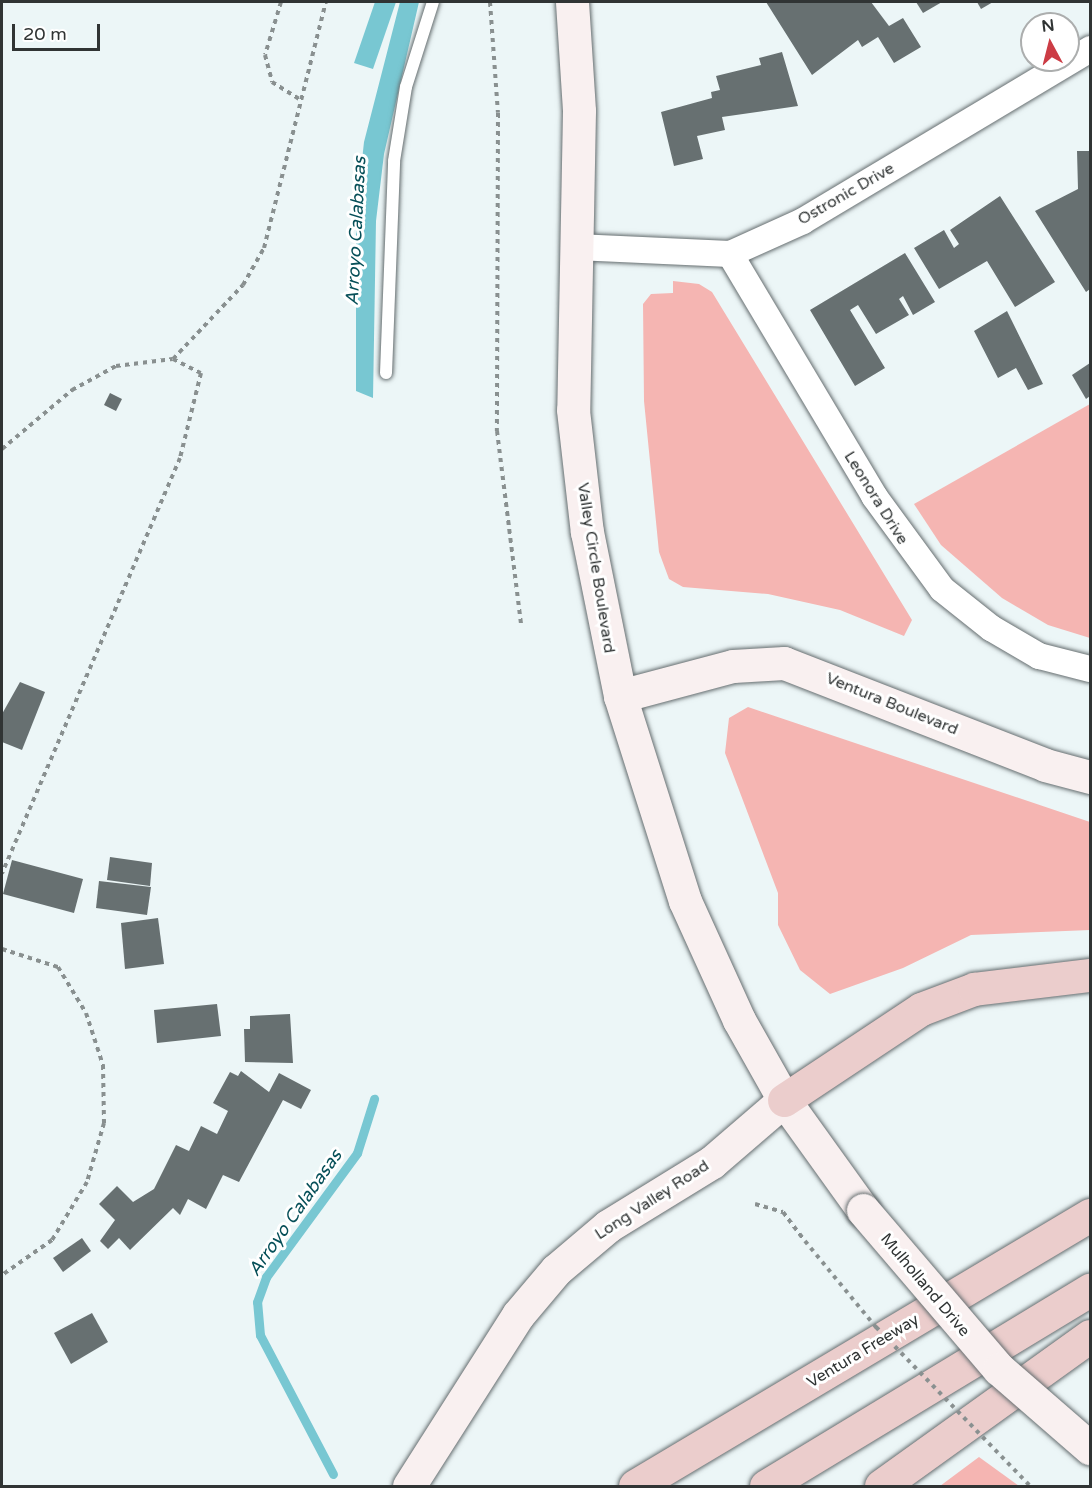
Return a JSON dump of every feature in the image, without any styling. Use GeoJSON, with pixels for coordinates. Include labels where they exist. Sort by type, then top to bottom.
{"type":"FeatureCollection","features":[{"type":"Feature","properties":{"kind":"highway"},"geometry":{"type":"LineString","coordinates":[[784,1100],[921,1009],[974,989],[1090,975]]}},
{"type":"Feature","properties":{"kind":"highway","name":"Ventura Freeway"},"geometry":{"type":"LineString","coordinates":[[635,1486],[1090,1215]]}},
{"type":"Feature","properties":{"kind":"highway"},"geometry":{"type":"LineString","coordinates":[[766,1486],[1090,1290]]}},
{"type":"Feature","properties":{"kind":"highway"},"geometry":{"type":"LineString","coordinates":[[881,1486],[1090,1336]]}},
{"type":"Feature","properties":{"kind":"main road","name":"Valley Circle Boulevard"},"geometry":{"type":"LineString","coordinates":[[572,2],[579,111],[573,410],[587,532],[620,696],[685,901],[739,1020],[784,1100]]}},
{"type":"Feature","properties":{"kind":"main road","name":"Ventura Boulevard"},"geometry":{"type":"LineString","coordinates":[[620,696],[733,666],[784,663],[1045,765],[1090,777]]}},
{"type":"Feature","properties":{"kind":"main road","name":"Mulholland Drive"},"geometry":{"type":"LineString","coordinates":[[784,1100],[863,1210],[999,1369],[1090,1448]]}},
{"type":"Feature","properties":{"kind":"main road","name":"Long Valley Road"},"geometry":{"type":"LineString","coordinates":[[409,1486],[518,1315],[556,1270],[608,1226],[712,1162],[784,1100]]}},
{"type":"Feature","properties":{"kind":"street","name":"Ostronic Drive"},"geometry":{"type":"LineString","coordinates":[[576,247],[730,254],[803,221],[1090,49]]}},
{"type":"Feature","properties":{"kind":"street","name":"Leonora Drive"},"geometry":{"type":"LineString","coordinates":[[730,254],[874,496],[942,589],[991,628],[1039,656],[1090,669]]}},
{"type":"Feature","properties":{"kind":"lane"},"geometry":{"type":"LineString","coordinates":[[386,373],[394,161],[406,87],[433,2]]}},
{"type":"Feature","properties":{"kind":"path"},"geometry":{"type":"LineString","coordinates":[[281,2],[265,55],[272,82],[301,100]]}},
{"type":"Feature","properties":{"kind":"path"},"geometry":{"type":"LineString","coordinates":[[173,359],[243,285],[264,248],[326,2]]}},
{"type":"Feature","properties":{"kind":"path"},"geometry":{"type":"LineString","coordinates":[[490,2],[498,113],[496,431],[521,624]]}},
{"type":"Feature","properties":{"kind":"path"},"geometry":{"type":"LineString","coordinates":[[2,449],[72,390],[116,366],[173,359],[201,373],[180,458],[2,873]]}},
{"type":"Feature","properties":{"kind":"path"},"geometry":{"type":"LineString","coordinates":[[2,949],[58,967],[75,995],[103,1065],[104,1123],[87,1182],[52,1240],[2,1275]]}},
{"type":"Feature","properties":{"kind":"path"},"geometry":{"type":"LineString","coordinates":[[756,1204],[783,1212],[883,1335],[1030,1486]]}},
{"type":"Feature","properties":{"kind":"shaded area"},"geometry":{"type":"Polygon","coordinates":[[[673,281],[699,284],[712,292],[912,620],[904,636],[840,610],[768,594],[683,587],[669,579],[659,552],[644,401],[643,304],[651,294],[673,293],[673,281]]]}},
{"type":"Feature","properties":{"kind":"shaded area"},"geometry":{"type":"Polygon","coordinates":[[[1090,404],[1090,638],[1048,625],[1002,598],[941,545],[914,504],[1090,404]]]}},
{"type":"Feature","properties":{"kind":"shaded area"},"geometry":{"type":"Polygon","coordinates":[[[748,707],[1090,822],[1090,930],[971,935],[903,968],[830,994],[800,970],[778,925],[778,893],[725,753],[729,718],[748,707]]]}},
{"type":"Feature","properties":{"kind":"shaded area"},"geometry":{"type":"Polygon","coordinates":[[[979,1457],[1019,1486],[940,1486],[979,1457]]]}},
{"type":"Feature","properties":{"kind":"water"},"geometry":{"type":"Polygon","coordinates":[[[375,2],[396,2],[373,69],[354,63],[375,2]]]}},
{"type":"Feature","properties":{"kind":"water"},"geometry":{"type":"Polygon","coordinates":[[[400,2],[419,2],[384,154],[376,221],[373,398],[356,391],[356,215],[364,142],[400,2]]]}},
{"type":"Feature","properties":{"kind":"building"},"geometry":{"type":"Polygon","coordinates":[[[766,2],[871,2],[889,26],[903,18],[921,47],[894,63],[878,37],[862,47],[858,40],[812,75],[766,2]]]}},
{"type":"Feature","properties":{"kind":"building"},"geometry":{"type":"Polygon","coordinates":[[[916,2],[942,2],[923,13],[916,2]]]}},
{"type":"Feature","properties":{"kind":"building"},"geometry":{"type":"Polygon","coordinates":[[[977,2],[993,2],[981,9],[977,2]]]}},
{"type":"Feature","properties":{"kind":"building"},"geometry":{"type":"Polygon","coordinates":[[[782,52],[798,106],[722,117],[725,130],[697,136],[703,159],[674,166],[661,112],[712,98],[711,92],[720,90],[716,76],[761,65],[759,58],[782,52]]]}},
{"type":"Feature","properties":{"kind":"building"},"geometry":{"type":"Polygon","coordinates":[[[1077,151],[1090,151],[1090,289],[1086,292],[1035,211],[1078,189],[1077,151]]]}},
{"type":"Feature","properties":{"kind":"building"},"geometry":{"type":"Polygon","coordinates":[[[1000,196],[1055,282],[1015,307],[987,261],[939,289],[914,248],[944,230],[954,248],[959,244],[950,230],[1000,196]]]}},
{"type":"Feature","properties":{"kind":"building"},"geometry":{"type":"Polygon","coordinates":[[[905,253],[935,302],[913,315],[903,296],[899,299],[909,315],[876,334],[858,305],[850,310],[885,368],[855,386],[810,310],[905,253]]]}},
{"type":"Feature","properties":{"kind":"building"},"geometry":{"type":"Polygon","coordinates":[[[1007,311],[1043,384],[1028,390],[1016,368],[998,378],[974,331],[1007,311]]]}},
{"type":"Feature","properties":{"kind":"building"},"geometry":{"type":"Polygon","coordinates":[[[1090,363],[1090,396],[1086,399],[1072,375],[1090,363]]]}},
{"type":"Feature","properties":{"kind":"building"},"geometry":{"type":"Polygon","coordinates":[[[110,393],[122,399],[116,411],[104,405],[110,393]]]}},
{"type":"Feature","properties":{"kind":"building"},"geometry":{"type":"Polygon","coordinates":[[[20,682],[45,692],[22,750],[2,742],[2,714],[20,682]]]}},
{"type":"Feature","properties":{"kind":"building"},"geometry":{"type":"Polygon","coordinates":[[[110,857],[152,863],[150,886],[107,880],[110,857]]]}},
{"type":"Feature","properties":{"kind":"building"},"geometry":{"type":"Polygon","coordinates":[[[12,860],[83,879],[74,913],[3,894],[12,860]]]}},
{"type":"Feature","properties":{"kind":"building"},"geometry":{"type":"Polygon","coordinates":[[[99,881],[151,887],[147,915],[96,908],[99,881]]]}},
{"type":"Feature","properties":{"kind":"building"},"geometry":{"type":"Polygon","coordinates":[[[158,918],[164,964],[125,969],[121,923],[158,918]]]}},
{"type":"Feature","properties":{"kind":"building"},"geometry":{"type":"Polygon","coordinates":[[[217,1004],[221,1036],[157,1043],[154,1010],[217,1004]]]}},
{"type":"Feature","properties":{"kind":"building"},"geometry":{"type":"Polygon","coordinates":[[[290,1014],[293,1063],[245,1062],[244,1029],[250,1029],[250,1016],[290,1014]]]}},
{"type":"Feature","properties":{"kind":"building"},"geometry":{"type":"Polygon","coordinates":[[[241,1071],[269,1092],[279,1073],[311,1090],[301,1109],[283,1100],[239,1182],[223,1175],[206,1209],[188,1199],[180,1215],[173,1208],[130,1250],[119,1238],[108,1249],[100,1241],[115,1220],[99,1204],[117,1186],[133,1202],[154,1189],[176,1145],[189,1151],[201,1126],[217,1134],[228,1111],[213,1103],[230,1072],[238,1076],[241,1071]]]}},
{"type":"Feature","properties":{"kind":"building"},"geometry":{"type":"Polygon","coordinates":[[[82,1238],[91,1251],[63,1272],[53,1258],[82,1238]]]}},
{"type":"Feature","properties":{"kind":"building"},"geometry":{"type":"Polygon","coordinates":[[[92,1313],[108,1342],[71,1364],[54,1333],[92,1313]]]}},
{"type":"Feature","properties":{"kind":"waterway","name":"Arroyo Calabasas"},"geometry":{"type":"LineString","coordinates":[[333,1474],[260,1335],[257,1302],[266,1277],[357,1153],[374,1099]]}}]}
